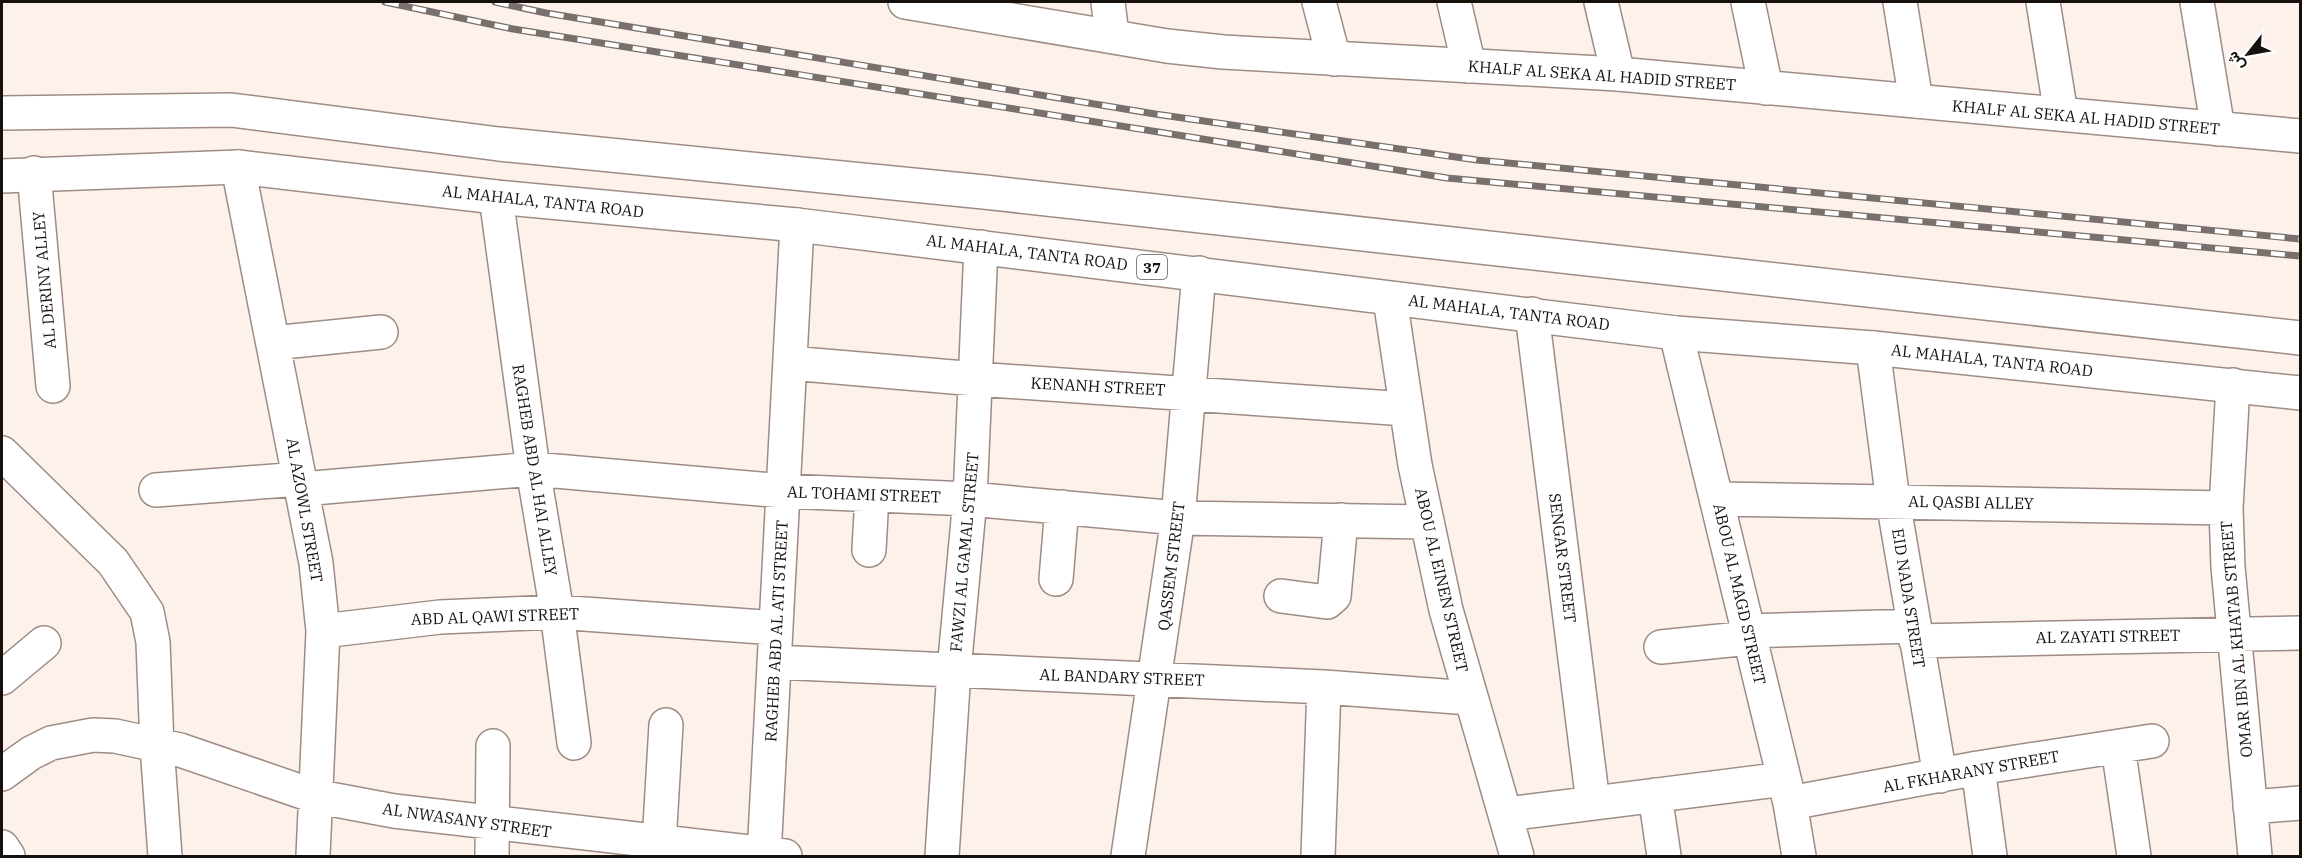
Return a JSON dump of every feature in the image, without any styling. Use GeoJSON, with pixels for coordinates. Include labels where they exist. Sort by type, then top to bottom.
{"type":"FeatureCollection","features":[{"type":"Feature","properties":{"kind":"street","name":"KHALF AL SEKA AL HADID STREET"},"geometry":{"type":"LineString","coordinates":[[905,2],[979,8],[1112,36],[1223,52],[1618,74],[2301,136]]}},
{"type":"Feature","properties":{"kind":"street"},"geometry":{"type":"LineString","coordinates":[[1108,2],[1112,36]]}},
{"type":"Feature","properties":{"kind":"street"},"geometry":{"type":"LineString","coordinates":[[1319,2],[1334,59]]}},
{"type":"Feature","properties":{"kind":"street"},"geometry":{"type":"LineString","coordinates":[[1454,2],[1469,66]]}},
{"type":"Feature","properties":{"kind":"street"},"geometry":{"type":"LineString","coordinates":[[1600,2],[1618,74]]}},
{"type":"Feature","properties":{"kind":"street"},"geometry":{"type":"LineString","coordinates":[[1748,2],[1766,88]]}},
{"type":"Feature","properties":{"kind":"street"},"geometry":{"type":"LineString","coordinates":[[1900,2],[1916,101]]}},
{"type":"Feature","properties":{"kind":"street"},"geometry":{"type":"LineString","coordinates":[[2043,2],[2061,114]]}},
{"type":"Feature","properties":{"kind":"street"},"geometry":{"type":"LineString","coordinates":[[2197,2],[2218,129]]}},
{"type":"Feature","properties":{"kind":"street"},"geometry":{"type":"LineString","coordinates":[[2,113],[231,110],[499,144],[984,192],[2301,338]]}},
{"type":"Feature","properties":{"kind":"street","name":"AL MAHALA, TANTA ROAD"},"geometry":{"type":"LineString","coordinates":[[2,176],[238,167],[496,197],[797,225],[1676,333],[1873,348],[2301,393]]}},
{"type":"Feature","properties":{"kind":"street","name":"AL AZOWL STREET"},"geometry":{"type":"LineString","coordinates":[[238,167],[316,563],[323,631],[313,856]]}},
{"type":"Feature","properties":{"kind":"street","name":"AL DERINY ALLEY"},"geometry":{"type":"LineString","coordinates":[[34,173],[53,387]]}},
{"type":"Feature","properties":{"kind":"street","name":"RAGHEB ABD AL HAI ALLEY"},"geometry":{"type":"LineString","coordinates":[[496,197],[533,469],[557,612],[574,743]]}},
{"type":"Feature","properties":{"kind":"street","name":"RAGHEB ABD AL ATI STREET"},"geometry":{"type":"LineString","coordinates":[[771,856],[774,662],[797,225]]}},
{"type":"Feature","properties":{"kind":"street","name":"FAWZI AL GAMAL STREET"},"geometry":{"type":"LineString","coordinates":[[942,856],[954,670],[970,499],[981,247]]}},
{"type":"Feature","properties":{"kind":"street","name":"QASSEM STREET"},"geometry":{"type":"LineString","coordinates":[[1128,856],[1157,679],[1179,518],[1199,273]]}},
{"type":"Feature","properties":{"kind":"street","name":"ABOU AL EINEN STREET"},"geometry":{"type":"LineString","coordinates":[[1390,298],[1406,409],[1426,522],[1446,610],[1470,698],[1507,814],[1517,856]]}},
{"type":"Feature","properties":{"kind":"street","name":"SENGAR STREET"},"geometry":{"type":"LineString","coordinates":[[1532,314],[1593,803]]}},
{"type":"Feature","properties":{"kind":"street"},"geometry":{"type":"LineString","coordinates":[[273,343],[381,332]]}},
{"type":"Feature","properties":{"kind":"street","name":"ABOU AL MAGD STREET"},"geometry":{"type":"LineString","coordinates":[[1676,333],[1787,791],[1799,856]]}},
{"type":"Feature","properties":{"kind":"street","name":"EID NADA STREET"},"geometry":{"type":"LineString","coordinates":[[1873,348],[1893,501],[1940,776]]}},
{"type":"Feature","properties":{"kind":"street","name":"KENANH STREET"},"geometry":{"type":"LineString","coordinates":[[790,363],[976,379],[1406,409]]}},
{"type":"Feature","properties":{"kind":"street","name":"OMAR IBN AL KHATAB STREET"},"geometry":{"type":"LineString","coordinates":[[2233,385],[2226,508],[2232,633],[2255,856]]}},
{"type":"Feature","properties":{"kind":"street"},"geometry":{"type":"LineString","coordinates":[[2,453],[112,562],[147,612],[153,642],[157,746],[165,856]]}},
{"type":"Feature","properties":{"kind":"street","name":"AL TOHAMI STREET"},"geometry":{"type":"LineString","coordinates":[[156,490],[301,484],[533,469],[783,491],[970,499],[1179,518],[1426,522]]}},
{"type":"Feature","properties":{"kind":"street"},"geometry":{"type":"LineString","coordinates":[[869,550],[872,495]]}},
{"type":"Feature","properties":{"kind":"street","name":"AL QASBI ALLEY"},"geometry":{"type":"LineString","coordinates":[[1717,499],[2226,508]]}},
{"type":"Feature","properties":{"kind":"street"},"geometry":{"type":"LineString","coordinates":[[1056,579],[1062,507]]}},
{"type":"Feature","properties":{"kind":"street"},"geometry":{"type":"LineString","coordinates":[[1281,596],[1327,602],[1331,600],[1334,596],[1341,520]]}},
{"type":"Feature","properties":{"kind":"street","name":"ABD AL QAWI STREET"},"geometry":{"type":"LineString","coordinates":[[323,631],[440,617],[557,612],[776,628]]}},
{"type":"Feature","properties":{"kind":"street","name":"AL ZAYATI STREET"},"geometry":{"type":"LineString","coordinates":[[1661,646],[1749,634],[2301,633]]}},
{"type":"Feature","properties":{"kind":"street"},"geometry":{"type":"LineString","coordinates":[[2,678],[44,643]]}},
{"type":"Feature","properties":{"kind":"street","name":"AL BANDARY STREET"},"geometry":{"type":"LineString","coordinates":[[774,662],[1324,687],[1470,698]]}},
{"type":"Feature","properties":{"kind":"street"},"geometry":{"type":"LineString","coordinates":[[1318,856],[1324,687]]}},
{"type":"Feature","properties":{"kind":"street"},"geometry":{"type":"LineString","coordinates":[[654,847],[666,725]]}},
{"type":"Feature","properties":{"kind":"street","name":"AL NWASANY STREET"},"geometry":{"type":"LineString","coordinates":[[2,774],[30,753],[72,738],[116,736],[224,764],[314,796],[654,847],[771,856]]}},
{"type":"Feature","properties":{"kind":"street","name":"AL FKHARANY STREET"},"geometry":{"type":"LineString","coordinates":[[1507,814],[1655,795],[1787,791],[1940,776],[2152,741]]}},
{"type":"Feature","properties":{"kind":"street"},"geometry":{"type":"LineString","coordinates":[[492,856],[493,746]]}},
{"type":"Feature","properties":{"kind":"street"},"geometry":{"type":"LineString","coordinates":[[2118,747],[2134,856]]}},
{"type":"Feature","properties":{"kind":"street"},"geometry":{"type":"LineString","coordinates":[[1978,768],[1990,856]]}},
{"type":"Feature","properties":{"kind":"street"},"geometry":{"type":"LineString","coordinates":[[1655,795],[1664,856]]}},
{"type":"Feature","properties":{"kind":"street"},"geometry":{"type":"LineString","coordinates":[[2250,807],[2301,803]]}},
{"type":"Feature","properties":{"kind":"street"},"geometry":{"type":"LineString","coordinates":[[2,847],[8,856]]}},
{"type":"Feature","properties":{"kind":"railway"},"geometry":{"type":"LineString","coordinates":[[385,2],[513,29],[1447,178],[2300,256]]}},
{"type":"Feature","properties":{"kind":"railway"},"geometry":{"type":"LineString","coordinates":[[495,2],[546,13],[1155,114],[1477,160],[2300,239]]}}]}
